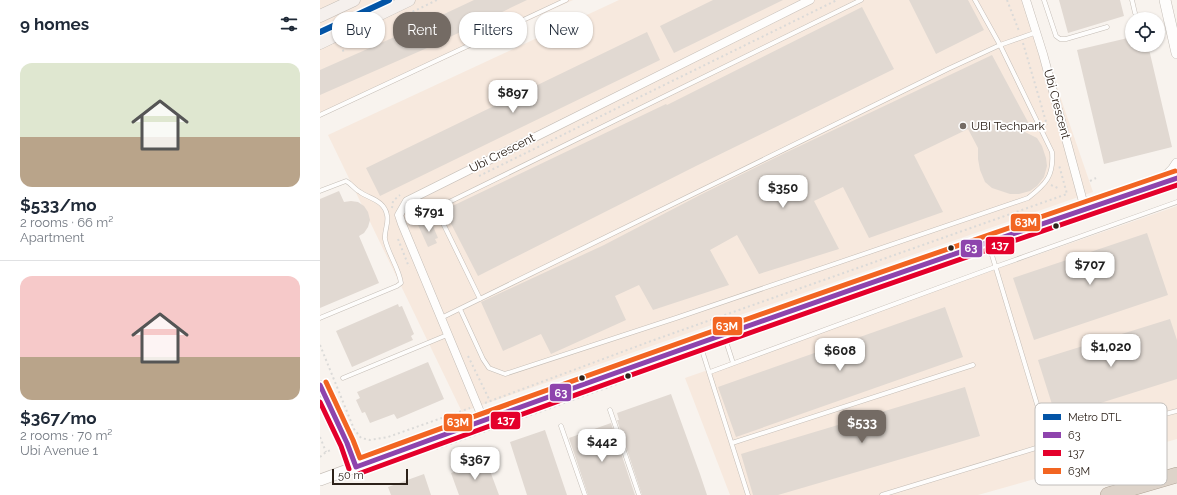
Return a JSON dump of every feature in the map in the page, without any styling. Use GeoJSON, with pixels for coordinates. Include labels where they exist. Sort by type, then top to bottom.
{"type":"FeatureCollection","features":[{"type":"Feature","properties":{"kind":"highway"},"geometry":{"type":"LineString","coordinates":[[1167,478],[1177,475]]}},
{"type":"Feature","properties":{"kind":"highway"},"geometry":{"type":"LineString","coordinates":[[1108,495],[1142,485]]}},
{"type":"Feature","properties":{"kind":"main road"},"geometry":{"type":"LineString","coordinates":[[320,16],[354,0]]}},
{"type":"Feature","properties":{"kind":"main road"},"geometry":{"type":"LineString","coordinates":[[320,44],[409,0]]}},
{"type":"Feature","properties":{"kind":"street","name":"Ubi Crescent"},"geometry":{"type":"LineString","coordinates":[[484,419],[447,335],[402,224],[399,215],[402,207],[407,201],[810,0]]}},
{"type":"Feature","properties":{"kind":"street","name":"Ubi Crescent"},"geometry":{"type":"LineString","coordinates":[[1026,0],[1037,32],[1085,209]]}},
{"type":"Feature","properties":{"kind":"street"},"geometry":{"type":"LineString","coordinates":[[1165,0],[1177,53]]}},
{"type":"Feature","properties":{"kind":"street"},"geometry":{"type":"LineString","coordinates":[[1159,184],[1177,164]]}},
{"type":"Feature","properties":{"kind":"street"},"geometry":{"type":"LineString","coordinates":[[320,480],[484,419],[700,344],[724,334],[1177,178]]}},
{"type":"Feature","properties":{"kind":"street"},"geometry":{"type":"LineString","coordinates":[[320,385],[347,443],[356,467]]}},
{"type":"Feature","properties":{"kind":"lane"},"geometry":{"type":"LineString","coordinates":[[320,115],[566,0]]}},
{"type":"Feature","properties":{"kind":"lane"},"geometry":{"type":"LineString","coordinates":[[480,299],[438,213],[441,206],[861,0]]}},
{"type":"Feature","properties":{"kind":"lane"},"geometry":{"type":"LineString","coordinates":[[460,309],[480,353],[489,368],[505,374],[676,318],[1028,198],[1042,187],[1050,174],[1053,164],[1052,152],[1000,45],[975,0]]}},
{"type":"Feature","properties":{"kind":"lane"},"geometry":{"type":"LineString","coordinates":[[1044,0],[1056,36],[1060,38],[1066,39],[1107,27]]}},
{"type":"Feature","properties":{"kind":"lane"},"geometry":{"type":"LineString","coordinates":[[1132,0],[1135,12]]}},
{"type":"Feature","properties":{"kind":"lane"},"geometry":{"type":"LineString","coordinates":[[441,318],[948,68],[1000,45],[1037,32]]}},
{"type":"Feature","properties":{"kind":"lane"},"geometry":{"type":"LineString","coordinates":[[320,191],[346,181],[352,184],[360,192],[378,201],[385,208],[388,222],[385,239],[400,283],[397,286],[320,318]]}},
{"type":"Feature","properties":{"kind":"lane"},"geometry":{"type":"LineString","coordinates":[[710,372],[1177,202]]}},
{"type":"Feature","properties":{"kind":"lane"},"geometry":{"type":"LineString","coordinates":[[988,242],[1036,403]]}},
{"type":"Feature","properties":{"kind":"lane"},"geometry":{"type":"LineString","coordinates":[[724,334],[733,363]]}},
{"type":"Feature","properties":{"kind":"lane"},"geometry":{"type":"LineString","coordinates":[[343,378],[447,335]]}},
{"type":"Feature","properties":{"kind":"lane"},"geometry":{"type":"LineString","coordinates":[[700,344],[748,495]]}},
{"type":"Feature","properties":{"kind":"lane"},"geometry":{"type":"LineString","coordinates":[[732,443],[973,365]]}},
{"type":"Feature","properties":{"kind":"lane"},"geometry":{"type":"LineString","coordinates":[[610,410],[639,495]]}},
{"type":"Feature","properties":{"kind":"lane"},"geometry":{"type":"LineString","coordinates":[[1167,414],[1177,411]]}},
{"type":"Feature","properties":{"kind":"lane"},"geometry":{"type":"LineString","coordinates":[[561,426],[585,495]]}},
{"type":"Feature","properties":{"kind":"lane"},"geometry":{"type":"LineString","coordinates":[[882,495],[1035,448]]}},
{"type":"Feature","properties":{"kind":"path"},"geometry":{"type":"LineString","coordinates":[[474,178],[837,0]]}},
{"type":"Feature","properties":{"kind":"path"},"geometry":{"type":"LineString","coordinates":[[1007,0],[1022,37],[1048,126]]}},
{"type":"Feature","properties":{"kind":"path"},"geometry":{"type":"LineString","coordinates":[[342,48],[344,53]]}},
{"type":"Feature","properties":{"kind":"path"},"geometry":{"type":"LineString","coordinates":[[320,344],[354,429],[361,438],[370,440],[388,437],[477,406],[661,337],[1067,194],[1059,163]]}},
{"type":"Feature","properties":{"kind":"path"},"geometry":{"type":"LineString","coordinates":[[1090,181],[1096,178]]}},
{"type":"Feature","properties":{"kind":"path"},"geometry":{"type":"LineString","coordinates":[[391,212],[393,201],[402,193]]}},
{"type":"Feature","properties":{"kind":"path"},"geometry":{"type":"LineString","coordinates":[[410,221],[417,208],[428,200]]}},
{"type":"Feature","properties":{"kind":"path"},"geometry":{"type":"LineString","coordinates":[[397,237],[410,270]]}},
{"type":"Feature","properties":{"kind":"path"},"geometry":{"type":"LineString","coordinates":[[465,350],[490,401]]}},
{"type":"Feature","properties":{"kind":"path"},"geometry":{"type":"LineString","coordinates":[[433,450],[620,383]]}},
{"type":"Feature","properties":{"kind":"path"},"geometry":{"type":"LineString","coordinates":[[320,437],[326,452]]}},
{"type":"Feature","properties":{"kind":"path"},"geometry":{"type":"LineString","coordinates":[[320,457],[331,450]]}},
{"type":"Feature","properties":{"kind":"shaded area"},"geometry":{"type":"Polygon","coordinates":[[[320,0],[573,0],[547,12],[535,12],[535,18],[527,21],[527,12],[459,12],[459,48],[469,48],[320,117],[320,0]]]}},
{"type":"Feature","properties":{"kind":"shaded area","name":"UBI Techpark"},"geometry":{"type":"Polygon","coordinates":[[[619,0],[1027,0],[1093,192],[462,412],[328,135],[516,48],[527,48],[527,43],[535,39],[535,48],[593,48],[593,12],[619,0]]]}},
{"type":"Feature","properties":{"kind":"shaded area"},"geometry":{"type":"Polygon","coordinates":[[[1177,206],[1177,439],[1167,442],[1167,403],[1035,403],[1035,479],[978,495],[730,495],[685,378],[1177,206]]]}},
{"type":"Feature","properties":{"kind":"building"},"geometry":{"type":"Polygon","coordinates":[[[474,0],[527,0],[502,12],[459,12],[459,33],[451,36],[451,12],[448,12],[474,0]]]}},
{"type":"Feature","properties":{"kind":"building"},"geometry":{"type":"Polygon","coordinates":[[[713,0],[783,0],[674,53],[660,26],[713,0]]]}},
{"type":"Feature","properties":{"kind":"building"},"geometry":{"type":"Polygon","coordinates":[[[909,0],[968,0],[984,30],[936,54],[909,0]]]}},
{"type":"Feature","properties":{"kind":"building"},"geometry":{"type":"Polygon","coordinates":[[[1059,0],[1120,0],[1124,16],[1068,33],[1059,0]]]}},
{"type":"Feature","properties":{"kind":"building"},"geometry":{"type":"Polygon","coordinates":[[[862,7],[894,69],[696,166],[478,276],[444,210],[666,104],[667,105],[862,7]]]}},
{"type":"Feature","properties":{"kind":"building"},"geometry":{"type":"Polygon","coordinates":[[[647,32],[660,60],[380,196],[366,168],[647,32]]]}},
{"type":"Feature","properties":{"kind":"building"},"geometry":{"type":"Polygon","coordinates":[[[393,38],[393,48],[427,48],[320,95],[320,70],[370,48],[385,48],[385,41],[393,38]]]}},
{"type":"Feature","properties":{"kind":"building"},"geometry":{"type":"Polygon","coordinates":[[[1125,39],[1125,52],[1150,52],[1172,147],[1104,164],[1077,50],[1125,39]]]}},
{"type":"Feature","properties":{"kind":"building"},"geometry":{"type":"Polygon","coordinates":[[[992,55],[1028,122],[1025,132],[1037,138],[1042,146],[1046,158],[1047,166],[1044,177],[1037,186],[1030,191],[1019,194],[1010,194],[992,188],[985,182],[980,170],[978,148],[968,129],[914,155],[943,212],[869,238],[843,187],[814,201],[839,249],[759,274],[737,235],[710,250],[729,285],[653,310],[639,285],[615,296],[626,320],[551,354],[541,334],[503,351],[481,302],[604,245],[787,152],[992,55]]]}},
{"type":"Feature","properties":{"kind":"building"},"geometry":{"type":"Polygon","coordinates":[[[339,191],[344,202],[358,202],[364,206],[368,212],[370,220],[368,227],[364,233],[359,236],[379,283],[320,308],[320,199],[339,191]]]}},
{"type":"Feature","properties":{"kind":"building"},"geometry":{"type":"Polygon","coordinates":[[[430,219],[438,238],[435,239],[437,243],[428,247],[418,225],[430,219]]]}},
{"type":"Feature","properties":{"kind":"building"},"geometry":{"type":"Polygon","coordinates":[[[1147,233],[1168,295],[1034,340],[1013,278],[1147,233]]]}},
{"type":"Feature","properties":{"kind":"building"},"geometry":{"type":"Polygon","coordinates":[[[398,304],[399,307],[402,306],[414,334],[411,336],[413,340],[352,367],[336,331],[398,304]]]}},
{"type":"Feature","properties":{"kind":"building"},"geometry":{"type":"Polygon","coordinates":[[[945,307],[963,357],[736,437],[718,387],[945,307]]]}},
{"type":"Feature","properties":{"kind":"building"},"geometry":{"type":"Polygon","coordinates":[[[1170,319],[1177,340],[1177,379],[1101,403],[1052,403],[1038,360],[1170,319]]]}},
{"type":"Feature","properties":{"kind":"building"},"geometry":{"type":"Polygon","coordinates":[[[428,362],[444,399],[397,419],[394,414],[370,423],[365,412],[362,413],[356,400],[360,398],[357,392],[428,362]]]}},
{"type":"Feature","properties":{"kind":"building"},"geometry":{"type":"Polygon","coordinates":[[[965,387],[980,436],[778,495],[753,495],[741,454],[965,387]]]}},
{"type":"Feature","properties":{"kind":"building"},"geometry":{"type":"Polygon","coordinates":[[[671,394],[707,495],[642,495],[617,420],[619,420],[617,413],[671,394]]]}},
{"type":"Feature","properties":{"kind":"building"},"geometry":{"type":"Polygon","coordinates":[[[611,423],[635,495],[588,495],[569,438],[611,423]]]}},
{"type":"Feature","properties":{"kind":"building"},"geometry":{"type":"Polygon","coordinates":[[[545,430],[567,495],[527,495],[510,442],[545,430]]]}},
{"type":"Feature","properties":{"kind":"building"},"geometry":{"type":"Polygon","coordinates":[[[486,460],[499,495],[459,495],[451,473],[486,460]]]}},
{"type":"Feature","properties":{"kind":"building"},"geometry":{"type":"Polygon","coordinates":[[[424,474],[431,495],[391,495],[388,487],[424,474]]]}},
{"type":"Feature","properties":{"kind":"metro line","name":"DTL"},"geometry":{"type":"LineString","coordinates":[[320,32],[389,0]]}},
{"type":"Feature","properties":{"kind":"transit line","name":"63M"},"geometry":{"type":"LineString","coordinates":[[326,382],[360,458],[766,312],[1175,171]]}},
{"type":"Feature","properties":{"kind":"transit line","name":"63"},"geometry":{"type":"LineString","coordinates":[[356,467],[765,320],[1177,178]]}},
{"type":"Feature","properties":{"kind":"transit line","name":"137"},"geometry":{"type":"LineString","coordinates":[[358,474],[767,327],[1177,185]]}},
{"type":"Feature","properties":{"kind":"transit line","name":"63"},"geometry":{"type":"LineString","coordinates":[[320,385],[347,443],[356,467]]}},
{"type":"Feature","properties":{"kind":"transit line","name":"137"},"geometry":{"type":"LineString","coordinates":[[320,402],[341,446],[349,469]]}},
{"type":"Feature","properties":{"kind":"place","name":"UBI Techpark"},"geometry":{"type":"Point","coordinates":[963,126]}}]}
